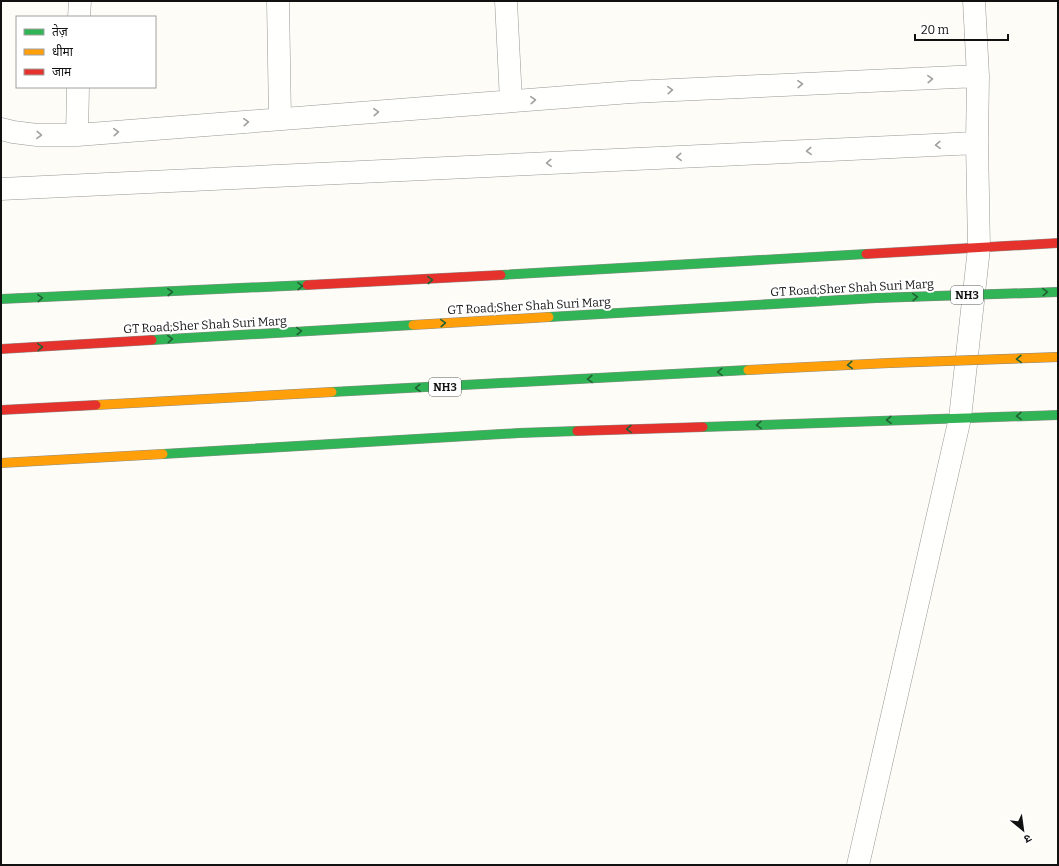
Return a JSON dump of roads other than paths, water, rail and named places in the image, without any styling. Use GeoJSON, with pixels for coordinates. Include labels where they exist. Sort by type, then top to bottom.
{"type":"FeatureCollection","features":[{"type":"Feature","properties":{"kind":"main road"},"geometry":{"type":"LineString","coordinates":[[1,299],[439,279],[1058,243]]}},
{"type":"Feature","properties":{"kind":"main road","name":"GT Road;Sher Shah Suri Marg"},"geometry":{"type":"LineString","coordinates":[[1,349],[876,298],[1058,292]]}},
{"type":"Feature","properties":{"kind":"main road","name":"NH3"},"geometry":{"type":"LineString","coordinates":[[1,410],[889,363],[1058,357]]}},
{"type":"Feature","properties":{"kind":"main road"},"geometry":{"type":"LineString","coordinates":[[1,463],[520,433],[1058,415]]}},
{"type":"Feature","properties":{"kind":"street"},"geometry":{"type":"LineString","coordinates":[[80,1],[80,16]]}},
{"type":"Feature","properties":{"kind":"street"},"geometry":{"type":"LineString","coordinates":[[278,1],[280,120]]}},
{"type":"Feature","properties":{"kind":"street"},"geometry":{"type":"LineString","coordinates":[[506,1],[511,101]]}},
{"type":"Feature","properties":{"kind":"street"},"geometry":{"type":"LineString","coordinates":[[858,865],[960,418],[979,248],[977,143],[978,76],[974,1]]}},
{"type":"Feature","properties":{"kind":"street"},"geometry":{"type":"LineString","coordinates":[[1,129],[37,135],[77,135],[631,92],[978,76]]}},
{"type":"Feature","properties":{"kind":"street"},"geometry":{"type":"LineString","coordinates":[[77,135],[78,88]]}},
{"type":"Feature","properties":{"kind":"street"},"geometry":{"type":"LineString","coordinates":[[1,189],[977,143]]}}]}
